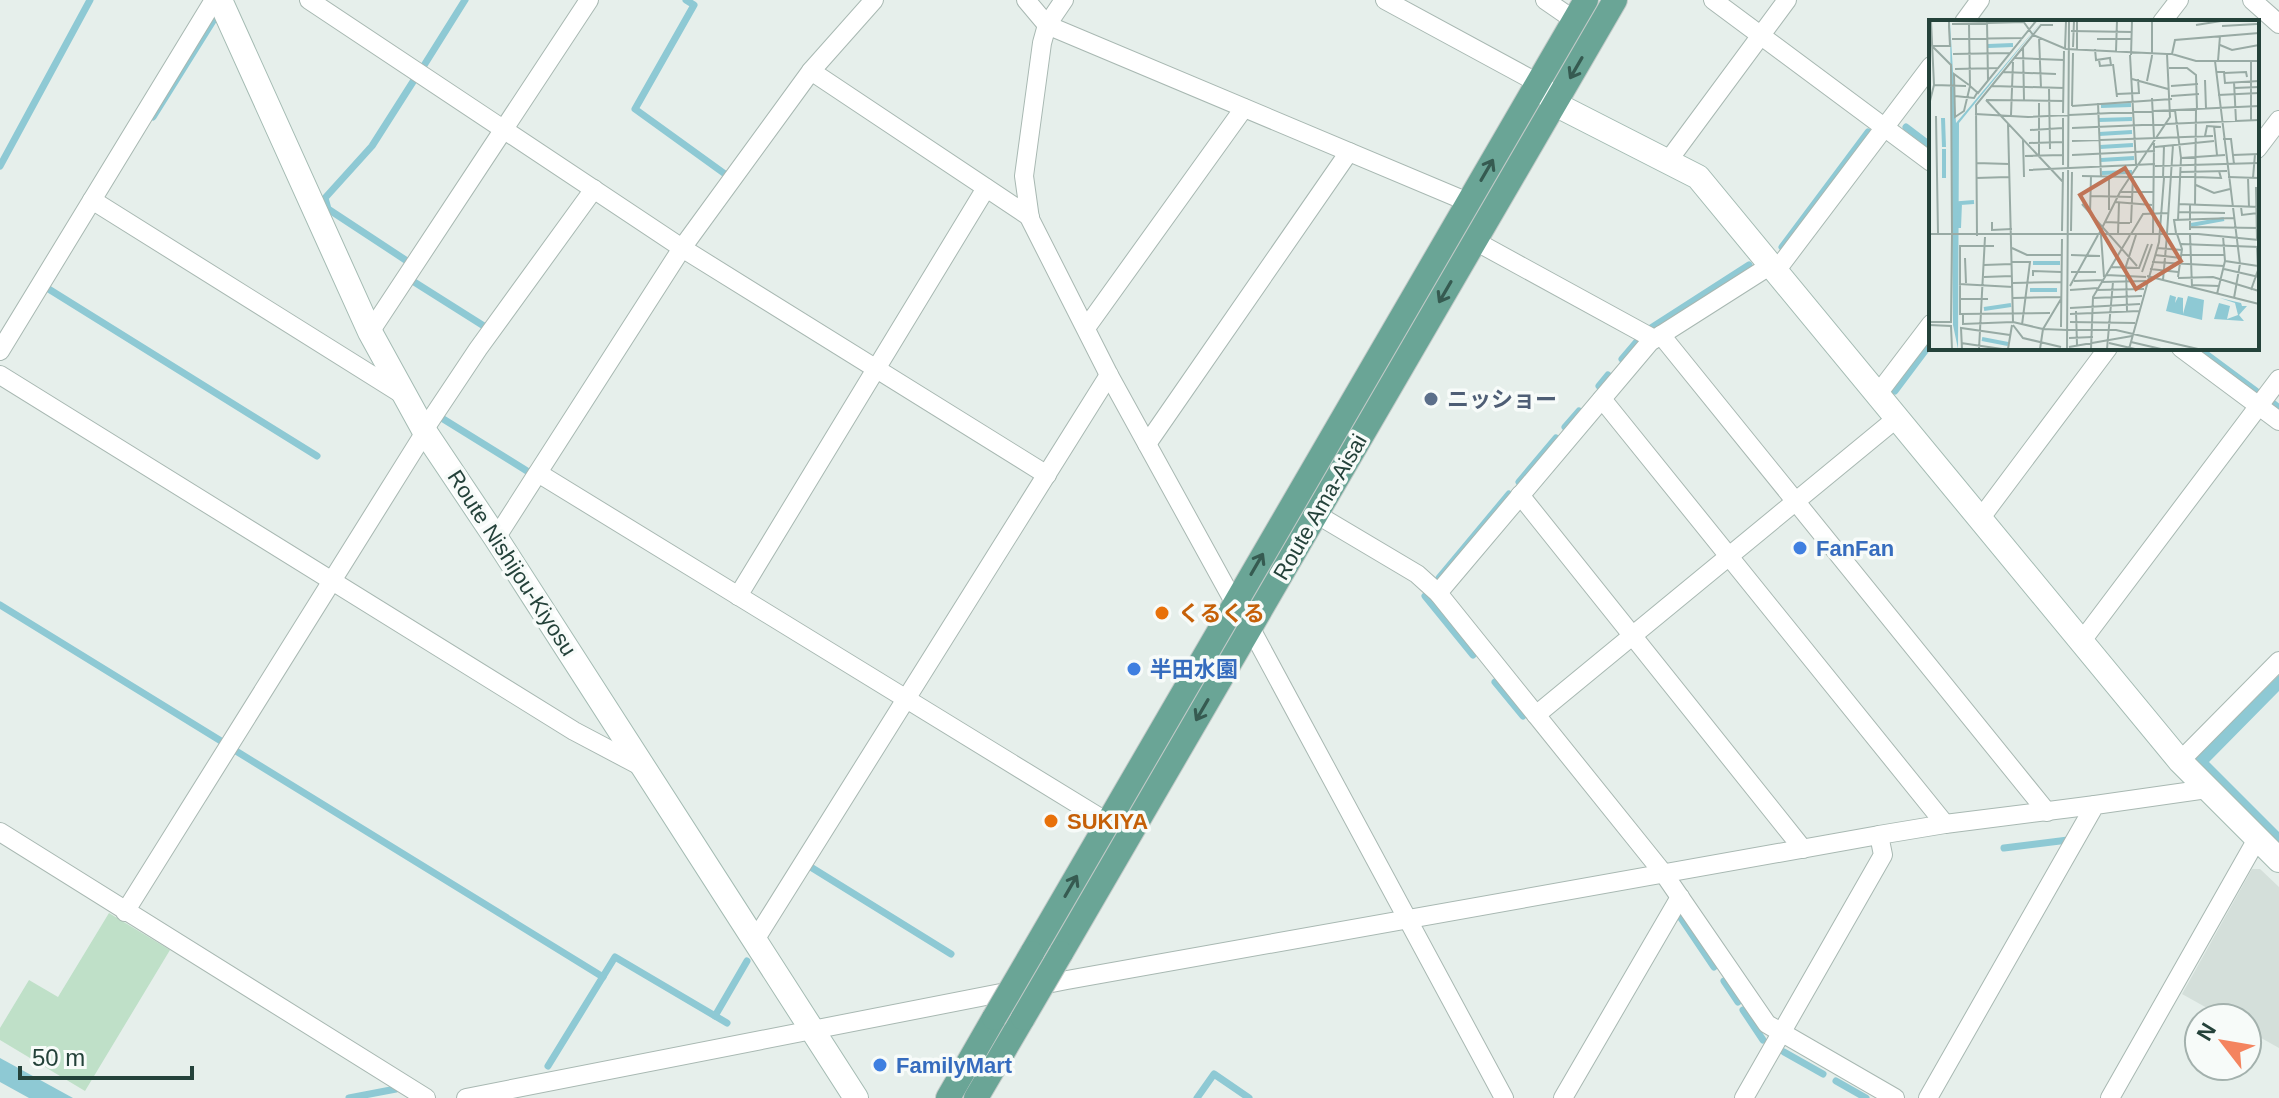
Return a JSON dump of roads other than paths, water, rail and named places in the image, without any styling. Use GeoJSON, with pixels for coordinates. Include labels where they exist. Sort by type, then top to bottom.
{"type":"FeatureCollection","features":[{"type":"Feature","properties":{"kind":"main road","name":"Route Ama-Aisai"},"geometry":{"type":"LineString","coordinates":[[976,1098],[1615,0]]}},
{"type":"Feature","properties":{"kind":"main road","name":"Route Nishijou-Kiyosu"},"geometry":{"type":"LineString","coordinates":[[220,1],[370,332],[424,431],[856,1098]]}},
{"type":"Feature","properties":{"kind":"main road","name":"Route Ama-Aisai"},"geometry":{"type":"LineString","coordinates":[[948,1098],[1580,10]]}},
{"type":"Feature","properties":{"kind":"main road"},"geometry":{"type":"LineString","coordinates":[[1538,83],[1555,104],[1698,177],[2180,761],[2279,860]]}},
{"type":"Feature","properties":{"kind":"street"},"geometry":{"type":"LineString","coordinates":[[309,0],[682,248],[1047,475]]}},
{"type":"Feature","properties":{"kind":"street"},"geometry":{"type":"LineString","coordinates":[[370,332],[589,0]]}},
{"type":"Feature","properties":{"kind":"street"},"geometry":{"type":"LineString","coordinates":[[496,538],[682,248],[811,71],[874,0]]}},
{"type":"Feature","properties":{"kind":"street"},"geometry":{"type":"LineString","coordinates":[[1026,0],[1047,25],[1468,202]]}},
{"type":"Feature","properties":{"kind":"street"},"geometry":{"type":"LineString","coordinates":[[1064,0],[1047,25],[1042,43],[1024,176],[1030,217],[1109,375],[1234,602]]}},
{"type":"Feature","properties":{"kind":"street"},"geometry":{"type":"LineString","coordinates":[[1385,0],[1538,83]]}},
{"type":"Feature","properties":{"kind":"street"},"geometry":{"type":"LineString","coordinates":[[1545,0],[1580,10]]}},
{"type":"Feature","properties":{"kind":"street"},"geometry":{"type":"LineString","coordinates":[[1713,0],[1929,160]]}},
{"type":"Feature","properties":{"kind":"street"},"geometry":{"type":"LineString","coordinates":[[1668,161],[1787,0]]}},
{"type":"Feature","properties":{"kind":"street"},"geometry":{"type":"LineString","coordinates":[[1965,20],[1980,0]]}},
{"type":"Feature","properties":{"kind":"street"},"geometry":{"type":"LineString","coordinates":[[2164,20],[2179,0]]}},
{"type":"Feature","properties":{"kind":"street"},"geometry":{"type":"LineString","coordinates":[[2252,0],[2279,24]]}},
{"type":"Feature","properties":{"kind":"street"},"geometry":{"type":"LineString","coordinates":[[0,351],[92,200],[220,1]]}},
{"type":"Feature","properties":{"kind":"street"},"geometry":{"type":"LineString","coordinates":[[1438,593],[1657,337],[1773,268],[1929,69]]}},
{"type":"Feature","properties":{"kind":"street"},"geometry":{"type":"LineString","coordinates":[[811,71],[1030,217]]}},
{"type":"Feature","properties":{"kind":"street"},"geometry":{"type":"LineString","coordinates":[[1086,328],[1244,108]]}},
{"type":"Feature","properties":{"kind":"street"},"geometry":{"type":"LineString","coordinates":[[2259,146],[2279,120]]}},
{"type":"Feature","properties":{"kind":"street"},"geometry":{"type":"LineString","coordinates":[[1147,444],[1349,152]]}},
{"type":"Feature","properties":{"kind":"street"},"geometry":{"type":"LineString","coordinates":[[738,596],[986,188]]}},
{"type":"Feature","properties":{"kind":"street"},"geometry":{"type":"LineString","coordinates":[[125,912],[333,583],[424,431],[478,349],[594,189]]}},
{"type":"Feature","properties":{"kind":"street"},"geometry":{"type":"LineString","coordinates":[[92,200],[405,396]]}},
{"type":"Feature","properties":{"kind":"street"},"geometry":{"type":"LineString","coordinates":[[1475,241],[1657,337],[1796,501],[2047,812]]}},
{"type":"Feature","properties":{"kind":"street"},"geometry":{"type":"LineString","coordinates":[[1877,395],[1929,327]]}},
{"type":"Feature","properties":{"kind":"street"},"geometry":{"type":"LineString","coordinates":[[1980,519],[2107,350]]}},
{"type":"Feature","properties":{"kind":"street"},"geometry":{"type":"LineString","coordinates":[[2184,350],[2279,421]]}},
{"type":"Feature","properties":{"kind":"street"},"geometry":{"type":"LineString","coordinates":[[0,375],[595,743],[644,768]]}},
{"type":"Feature","properties":{"kind":"street"},"geometry":{"type":"LineString","coordinates":[[755,940],[1109,375]]}},
{"type":"Feature","properties":{"kind":"street"},"geometry":{"type":"LineString","coordinates":[[2081,642],[2279,379]]}},
{"type":"Feature","properties":{"kind":"street"},"geometry":{"type":"LineString","coordinates":[[1602,399],[1945,824]]}},
{"type":"Feature","properties":{"kind":"street"},"geometry":{"type":"LineString","coordinates":[[1536,715],[1897,418]]}},
{"type":"Feature","properties":{"kind":"street"},"geometry":{"type":"LineString","coordinates":[[538,473],[1107,822]]}},
{"type":"Feature","properties":{"kind":"street"},"geometry":{"type":"LineString","coordinates":[[1520,495],[1803,849]]}},
{"type":"Feature","properties":{"kind":"street"},"geometry":{"type":"LineString","coordinates":[[1316,514],[1417,574],[1438,593],[1664,874],[1767,1024],[1895,1098]]}},
{"type":"Feature","properties":{"kind":"street"},"geometry":{"type":"LineString","coordinates":[[1250,627],[1504,1098]]}},
{"type":"Feature","properties":{"kind":"street"},"geometry":{"type":"LineString","coordinates":[[2180,761],[2279,661]]}},
{"type":"Feature","properties":{"kind":"street"},"geometry":{"type":"LineString","coordinates":[[466,1098],[537,1091],[812,1030],[1067,980],[1879,835],[2207,789]]}},
{"type":"Feature","properties":{"kind":"street"},"geometry":{"type":"LineString","coordinates":[[1928,1098],[2095,805]]}},
{"type":"Feature","properties":{"kind":"street"},"geometry":{"type":"LineString","coordinates":[[0,832],[426,1098]]}},
{"type":"Feature","properties":{"kind":"street"},"geometry":{"type":"LineString","coordinates":[[1744,1098],[1883,855],[1879,835]]}},
{"type":"Feature","properties":{"kind":"street"},"geometry":{"type":"LineString","coordinates":[[2110,1098],[2257,839]]}},
{"type":"Feature","properties":{"kind":"street"},"geometry":{"type":"LineString","coordinates":[[1563,1098],[1680,897]]}},
{"type":"Feature","properties":{"kind":"water"},"geometry":{"type":"Polygon","coordinates":[[[2279,675],[2279,691],[2209,762],[2279,832],[2279,847],[2193,761],[2279,675]]]}},
{"type":"Feature","properties":{"kind":"water"},"geometry":{"type":"Polygon","coordinates":[[[0,1058],[73,1098],[29,1098],[0,1082],[0,1058]]]}},
{"type":"Feature","properties":{"kind":"waterway"},"geometry":{"type":"LineString","coordinates":[[0,166],[90,0]]}},
{"type":"Feature","properties":{"kind":"waterway"},"geometry":{"type":"LineString","coordinates":[[423,67],[465,0]]}},
{"type":"Feature","properties":{"kind":"waterway"},"geometry":{"type":"LineString","coordinates":[[686,0],[694,5],[635,109],[725,174]]}},
{"type":"Feature","properties":{"kind":"waterway"},"geometry":{"type":"LineString","coordinates":[[153,117],[213,21]]}},
{"type":"Feature","properties":{"kind":"waterway"},"geometry":{"type":"LineString","coordinates":[[407,261],[328,209],[325,198],[372,146],[416,77]]}},
{"type":"Feature","properties":{"kind":"waterway"},"geometry":{"type":"LineString","coordinates":[[1906,127],[1929,144]]}},
{"type":"Feature","properties":{"kind":"waterway"},"geometry":{"type":"LineString","coordinates":[[1782,247],[1868,132]]}},
{"type":"Feature","properties":{"kind":"waterway"},"geometry":{"type":"LineString","coordinates":[[1651,328],[1749,265]]}},
{"type":"Feature","properties":{"kind":"waterway"},"geometry":{"type":"LineString","coordinates":[[411,280],[487,328]]}},
{"type":"Feature","properties":{"kind":"waterway"},"geometry":{"type":"LineString","coordinates":[[47,288],[317,456]]}},
{"type":"Feature","properties":{"kind":"waterway"},"geometry":{"type":"LineString","coordinates":[[1622,359],[1639,339]]}},
{"type":"Feature","properties":{"kind":"waterway"},"geometry":{"type":"LineString","coordinates":[[1895,391],[1929,346]]}},
{"type":"Feature","properties":{"kind":"waterway"},"geometry":{"type":"LineString","coordinates":[[2201,350],[2256,391]]}},
{"type":"Feature","properties":{"kind":"waterway"},"geometry":{"type":"LineString","coordinates":[[1599,386],[1608,375]]}},
{"type":"Feature","properties":{"kind":"waterway"},"geometry":{"type":"LineString","coordinates":[[2274,404],[2279,408]]}},
{"type":"Feature","properties":{"kind":"waterway"},"geometry":{"type":"LineString","coordinates":[[1565,427],[1579,411]]}},
{"type":"Feature","properties":{"kind":"waterway"},"geometry":{"type":"LineString","coordinates":[[440,417],[527,471]]}},
{"type":"Feature","properties":{"kind":"waterway"},"geometry":{"type":"LineString","coordinates":[[1519,482],[1556,438]]}},
{"type":"Feature","properties":{"kind":"waterway"},"geometry":{"type":"LineString","coordinates":[[1439,578],[1509,494]]}},
{"type":"Feature","properties":{"kind":"waterway"},"geometry":{"type":"LineString","coordinates":[[1425,596],[1473,655]]}},
{"type":"Feature","properties":{"kind":"waterway"},"geometry":{"type":"LineString","coordinates":[[0,605],[221,741]]}},
{"type":"Feature","properties":{"kind":"waterway"},"geometry":{"type":"LineString","coordinates":[[1495,682],[1523,716]]}},
{"type":"Feature","properties":{"kind":"waterway"},"geometry":{"type":"LineString","coordinates":[[236,751],[603,977]]}},
{"type":"Feature","properties":{"kind":"waterway"},"geometry":{"type":"LineString","coordinates":[[2004,848],[2068,840]]}},
{"type":"Feature","properties":{"kind":"waterway"},"geometry":{"type":"LineString","coordinates":[[809,866],[951,954]]}},
{"type":"Feature","properties":{"kind":"waterway"},"geometry":{"type":"LineString","coordinates":[[1681,918],[1714,967]]}},
{"type":"Feature","properties":{"kind":"waterway"},"geometry":{"type":"LineString","coordinates":[[548,1066],[615,957],[727,1023]]}},
{"type":"Feature","properties":{"kind":"waterway"},"geometry":{"type":"LineString","coordinates":[[715,1016],[747,961]]}},
{"type":"Feature","properties":{"kind":"waterway"},"geometry":{"type":"LineString","coordinates":[[1724,981],[1738,1002]]}},
{"type":"Feature","properties":{"kind":"waterway"},"geometry":{"type":"LineString","coordinates":[[1743,1010],[1763,1040]]}},
{"type":"Feature","properties":{"kind":"waterway"},"geometry":{"type":"LineString","coordinates":[[1784,1052],[1823,1074]]}},
{"type":"Feature","properties":{"kind":"waterway"},"geometry":{"type":"LineString","coordinates":[[1197,1098],[1214,1074],[1249,1098]]}},
{"type":"Feature","properties":{"kind":"waterway"},"geometry":{"type":"LineString","coordinates":[[1836,1081],[1866,1098]]}},
{"type":"Feature","properties":{"kind":"waterway"},"geometry":{"type":"LineString","coordinates":[[349,1098],[396,1089]]}},
{"type":"Feature","properties":{"kind":"place","name":"ニッショー"},"geometry":{"type":"Point","coordinates":[1431,399]}},
{"type":"Feature","properties":{"kind":"place","name":"FanFan"},"geometry":{"type":"Point","coordinates":[1800,548]}},
{"type":"Feature","properties":{"kind":"place","name":"くるくる"},"geometry":{"type":"Point","coordinates":[1162,613]}},
{"type":"Feature","properties":{"kind":"place","name":"半田水園"},"geometry":{"type":"Point","coordinates":[1134,669]}},
{"type":"Feature","properties":{"kind":"place","name":"SUKIYA"},"geometry":{"type":"Point","coordinates":[1051,821]}},
{"type":"Feature","properties":{"kind":"place","name":"FamilyMart"},"geometry":{"type":"Point","coordinates":[880,1065]}}]}
